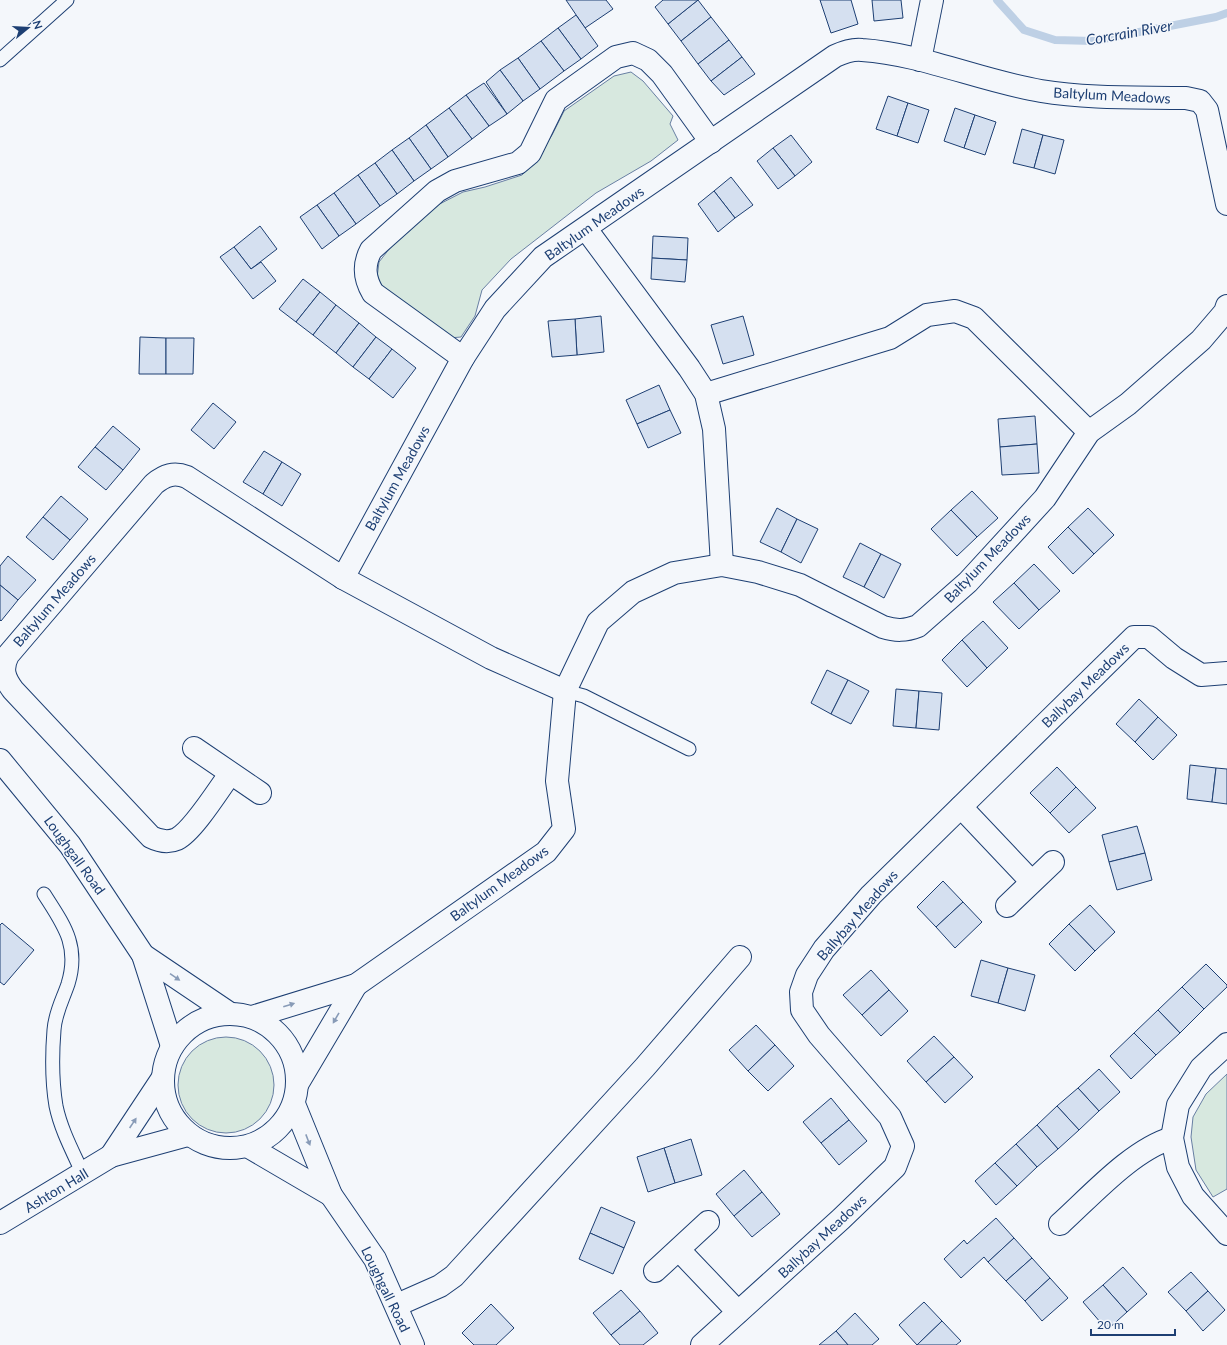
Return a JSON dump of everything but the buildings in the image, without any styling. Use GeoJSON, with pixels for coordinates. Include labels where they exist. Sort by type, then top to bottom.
{"type":"FeatureCollection","features":[{"type":"Feature","properties":{"kind":"street"},"geometry":{"type":"LineString","coordinates":[[920,60],[932,0]]}},
{"type":"Feature","properties":{"kind":"street","name":"Baltylum Meadows"},"geometry":{"type":"LineString","coordinates":[[343,578],[463,358],[495,309],[543,257],[586,229],[835,56],[848,51],[861,50],[920,60],[996,82],[1042,92],[1089,96],[1186,98],[1200,102],[1207,110],[1225,180],[1227,204]]}},
{"type":"Feature","properties":{"kind":"street"},"geometry":{"type":"LineString","coordinates":[[463,358],[372,293],[367,283],[365,272],[366,259],[371,250],[437,191],[455,181],[518,163],[530,152],[556,100],[616,57],[633,53],[648,60],[662,74],[711,142]]}},
{"type":"Feature","properties":{"kind":"street"},"geometry":{"type":"LineString","coordinates":[[586,229],[689,368],[706,394],[714,429],[722,565]]}},
{"type":"Feature","properties":{"kind":"street","name":"Baltylum Meadows"},"geometry":{"type":"LineString","coordinates":[[252,1017],[356,985],[546,852],[564,829],[557,781],[565,691],[598,622],[633,592],[674,573],[722,565],[758,572],[800,585],[883,627],[895,630],[908,630],[918,626],[968,582],[1045,498],[1089,432],[1128,404],[1201,340],[1225,312],[1227,306]]}},
{"type":"Feature","properties":{"kind":"street"},"geometry":{"type":"LineString","coordinates":[[706,394],[890,338],[927,315],[955,311],[974,318],[1089,432]]}},
{"type":"Feature","properties":{"kind":"street","name":"Baltylum Meadows"},"geometry":{"type":"LineString","coordinates":[[230,774],[188,831],[177,839],[162,842],[151,837],[12,690],[6,681],[3,670],[8,655],[154,484],[163,477],[177,473],[187,477],[343,578],[491,658],[565,691]]}},
{"type":"Feature","properties":{"kind":"street","name":"Ballybay Meadows"},"geometry":{"type":"LineString","coordinates":[[702,1345],[895,1167],[903,1146],[890,1117],[819,1035],[802,1010],[801,992],[807,975],[824,950],[871,895],[1134,637],[1149,637],[1174,658],[1201,675],[1227,672]]}},
{"type":"Feature","properties":{"kind":"street"},"geometry":{"type":"LineString","coordinates":[[194,748],[230,774],[260,793]]}},
{"type":"Feature","properties":{"kind":"street","name":"Loughgall Road"},"geometry":{"type":"LineString","coordinates":[[0,760],[70,845],[143,955],[172,1046]]}},
{"type":"Feature","properties":{"kind":"street"},"geometry":{"type":"LineString","coordinates":[[961,807],[1031,881]]}},
{"type":"Feature","properties":{"kind":"street"},"geometry":{"type":"LineString","coordinates":[[1007,906],[1031,881],[1053,862]]}},
{"type":"Feature","properties":{"kind":"street","name":"Loughgall Road"},"geometry":{"type":"LineString","coordinates":[[143,955],[229,1013]]}},
{"type":"Feature","properties":{"kind":"street"},"geometry":{"type":"LineString","coordinates":[[397,1305],[440,1286],[454,1276],[645,1067],[740,957]]}},
{"type":"Feature","properties":{"kind":"street","name":"Baltylum Meadows"},"geometry":{"type":"LineString","coordinates":[[296,1094],[356,985]]}},
{"type":"Feature","properties":{"kind":"street"},"geometry":{"type":"LineString","coordinates":[[229,1013],[252,1017],[271,1027],[286,1043],[295,1062],[296,1094],[284,1122],[269,1138],[249,1147],[228,1150],[207,1145],[188,1135],[174,1119],[164,1100],[162,1079],[165,1062],[172,1046],[187,1029],[207,1018],[229,1013]]}},
{"type":"Feature","properties":{"kind":"street"},"geometry":{"type":"LineString","coordinates":[[1227,1044],[1202,1068],[1178,1106],[1172,1138],[1178,1167],[1193,1196],[1227,1234]]}},
{"type":"Feature","properties":{"kind":"street","name":"Ashton Hall"},"geometry":{"type":"LineString","coordinates":[[111,1156],[162,1079]]}},
{"type":"Feature","properties":{"kind":"street","name":"Loughgall Road"},"geometry":{"type":"LineString","coordinates":[[296,1094],[331,1195],[375,1259],[397,1305],[413,1345]]}},
{"type":"Feature","properties":{"kind":"street","name":"Ashton Hall"},"geometry":{"type":"LineString","coordinates":[[0,1223],[111,1156],[188,1135]]}},
{"type":"Feature","properties":{"kind":"street"},"geometry":{"type":"LineString","coordinates":[[1060,1224],[1139,1153],[1158,1142],[1172,1138]]}},
{"type":"Feature","properties":{"kind":"street","name":"Loughgall Road"},"geometry":{"type":"LineString","coordinates":[[249,1147],[331,1195]]}},
{"type":"Feature","properties":{"kind":"street"},"geometry":{"type":"LineString","coordinates":[[655,1271],[708,1222]]}},
{"type":"Feature","properties":{"kind":"street"},"geometry":{"type":"LineString","coordinates":[[679,1250],[738,1312]]}},
{"type":"Feature","properties":{"kind":"lane"},"geometry":{"type":"LineString","coordinates":[[0,60],[67,0]]}},
{"type":"Feature","properties":{"kind":"lane"},"geometry":{"type":"LineString","coordinates":[[565,691],[584,696],[689,749]]}},
{"type":"Feature","properties":{"kind":"lane"},"geometry":{"type":"LineString","coordinates":[[44,894],[67,929],[70,939],[72,967],[68,983],[57,1010],[54,1028],[54,1078],[56,1106],[62,1126],[83,1174]]}},
{"type":"Feature","properties":{"kind":"shaded area"},"geometry":{"type":"Polygon","coordinates":[[[631,72],[643,81],[673,116],[670,124],[678,140],[651,161],[596,193],[511,259],[482,290],[475,316],[461,337],[449,338],[382,291],[377,278],[379,262],[397,239],[428,210],[463,192],[485,187],[522,175],[534,163],[552,135],[564,111],[614,76],[631,72]]]}},
{"type":"Feature","properties":{"kind":"shaded area"},"geometry":{"type":"Polygon","coordinates":[[[226,1037],[244,1041],[253,1045],[260,1051],[266,1058],[270,1067],[274,1085],[270,1103],[266,1112],[260,1119],[253,1125],[244,1129],[226,1133],[208,1129],[199,1125],[192,1119],[186,1112],[182,1103],[178,1085],[182,1067],[186,1058],[192,1051],[199,1045],[208,1041],[226,1037]]]}},
{"type":"Feature","properties":{"kind":"shaded area"},"geometry":{"type":"Polygon","coordinates":[[[1227,1074],[1227,1189],[1213,1197],[1196,1170],[1191,1137],[1193,1117],[1206,1094],[1227,1074]]]}},
{"type":"Feature","properties":{"kind":"waterway","name":"Corcrain River"},"geometry":{"type":"LineString","coordinates":[[997,0],[1024,30],[1055,40],[1093,41],[1216,17],[1227,13]]}}]}
